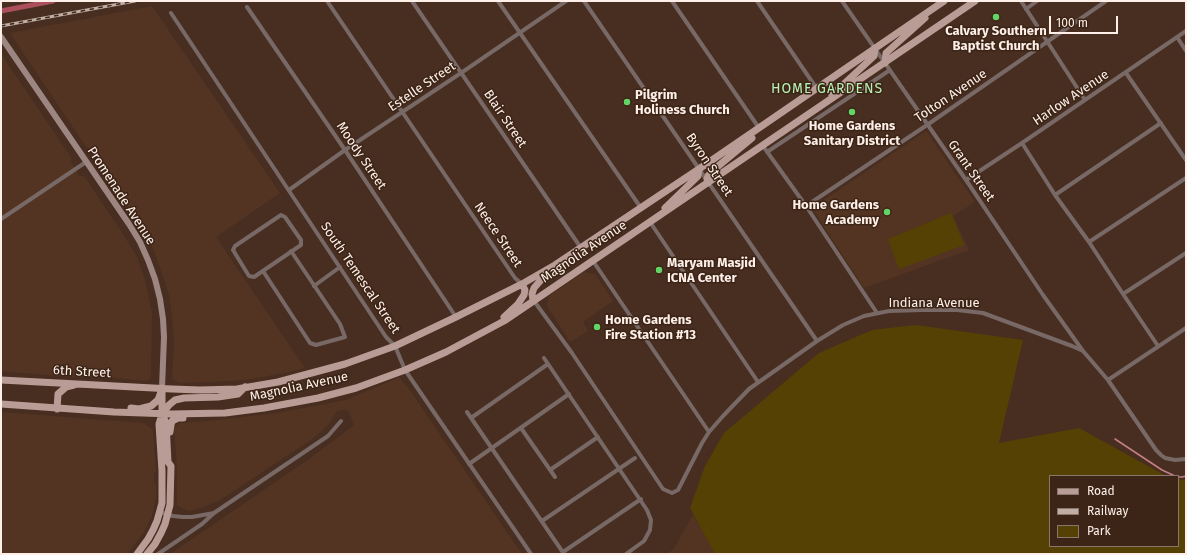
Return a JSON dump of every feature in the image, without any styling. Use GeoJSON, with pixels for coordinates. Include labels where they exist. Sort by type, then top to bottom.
{"type":"FeatureCollection","features":[{"type":"Feature","properties":{"kind":"main road","name":"Magnolia Avenue"},"geometry":{"type":"LineString","coordinates":[[162,388],[200,390],[237,389],[278,382],[345,364],[394,346],[456,317],[522,284],[572,254],[944,1]]}},
{"type":"Feature","properties":{"kind":"main road"},"geometry":{"type":"LineString","coordinates":[[885,63],[886,53],[944,1]]}},
{"type":"Feature","properties":{"kind":"main road","name":"Magnolia Avenue"},"geometry":{"type":"LineString","coordinates":[[162,414],[211,414],[264,408],[318,398],[356,388],[405,370],[446,352],[504,321],[708,183],[765,149],[814,111],[976,1]]}},
{"type":"Feature","properties":{"kind":"main road","name":"Promenade Avenue"},"geometry":{"type":"LineString","coordinates":[[1,37],[140,242],[153,274],[160,299],[164,336],[162,388]]}},
{"type":"Feature","properties":{"kind":"main road"},"geometry":{"type":"LineString","coordinates":[[814,111],[874,56],[876,51],[875,48]]}},
{"type":"Feature","properties":{"kind":"main road"},"geometry":{"type":"LineString","coordinates":[[708,183],[707,179],[711,172],[755,135],[759,128]]}},
{"type":"Feature","properties":{"kind":"main road"},"geometry":{"type":"LineString","coordinates":[[650,222],[698,176],[699,169]]}},
{"type":"Feature","properties":{"kind":"main road"},"geometry":{"type":"LineString","coordinates":[[534,300],[532,294],[534,288],[546,275],[572,254]]}},
{"type":"Feature","properties":{"kind":"main road"},"geometry":{"type":"LineString","coordinates":[[490,329],[521,300],[525,293],[522,284]]}},
{"type":"Feature","properties":{"kind":"main road","name":"6th Street"},"geometry":{"type":"LineString","coordinates":[[1,380],[162,388]]}},
{"type":"Feature","properties":{"kind":"main road"},"geometry":{"type":"LineString","coordinates":[[57,409],[58,394],[66,387],[78,384]]}},
{"type":"Feature","properties":{"kind":"main road"},"geometry":{"type":"LineString","coordinates":[[162,414],[175,400],[238,394],[245,387]]}},
{"type":"Feature","properties":{"kind":"main road"},"geometry":{"type":"LineString","coordinates":[[87,411],[106,407],[139,409],[151,406],[158,400],[162,388]]}},
{"type":"Feature","properties":{"kind":"main road"},"geometry":{"type":"LineString","coordinates":[[137,554],[153,530],[162,503],[163,481],[159,424],[162,414],[162,388]]}},
{"type":"Feature","properties":{"kind":"main road"},"geometry":{"type":"LineString","coordinates":[[1,404],[87,411],[162,414]]}},
{"type":"Feature","properties":{"kind":"main road"},"geometry":{"type":"LineString","coordinates":[[162,414],[166,423],[168,462],[171,466]]}},
{"type":"Feature","properties":{"kind":"main road"},"geometry":{"type":"LineString","coordinates":[[147,554],[161,533],[170,505],[172,461],[170,429],[172,421],[178,418],[211,414]]}},
{"type":"Feature","properties":{"kind":"street","name":"Neece Street"},"geometry":{"type":"LineString","coordinates":[[327,1],[515,278],[522,284],[572,353],[663,489],[672,493]]}},
{"type":"Feature","properties":{"kind":"street","name":"Blair Street"},"geometry":{"type":"LineString","coordinates":[[412,1],[581,248]]}},
{"type":"Feature","properties":{"kind":"street"},"geometry":{"type":"LineString","coordinates":[[498,1],[641,208]]}},
{"type":"Feature","properties":{"kind":"street","name":"Estelle Street"},"geometry":{"type":"LineString","coordinates":[[289,190],[345,150],[566,1]]}},
{"type":"Feature","properties":{"kind":"street","name":"Byron Street"},"geometry":{"type":"LineString","coordinates":[[584,1],[817,341]]}},
{"type":"Feature","properties":{"kind":"street"},"geometry":{"type":"LineString","coordinates":[[672,1],[759,128]]}},
{"type":"Feature","properties":{"kind":"street"},"geometry":{"type":"LineString","coordinates":[[757,1],[817,88]]}},
{"type":"Feature","properties":{"kind":"street","name":"Grant Street"},"geometry":{"type":"LineString","coordinates":[[842,1],[966,180],[1043,296],[1083,351]]}},
{"type":"Feature","properties":{"kind":"street"},"geometry":{"type":"LineString","coordinates":[[1020,1],[1085,100]]}},
{"type":"Feature","properties":{"kind":"street"},"geometry":{"type":"LineString","coordinates":[[1026,9],[1037,1]]}},
{"type":"Feature","properties":{"kind":"street","name":"Tolton Avenue"},"geometry":{"type":"LineString","coordinates":[[806,206],[927,125],[1106,1]]}},
{"type":"Feature","properties":{"kind":"street","name":"Moody Street"},"geometry":{"type":"LineString","coordinates":[[247,7],[345,150],[456,317]]}},
{"type":"Feature","properties":{"kind":"street","name":"South Temescal Street"},"geometry":{"type":"LineString","coordinates":[[171,13],[388,340],[394,346],[405,370],[531,554]]}},
{"type":"Feature","properties":{"kind":"street","name":"Harlow Avenue"},"geometry":{"type":"LineString","coordinates":[[966,180],[1186,31]]}},
{"type":"Feature","properties":{"kind":"street"},"geometry":{"type":"LineString","coordinates":[[1177,37],[1186,51]]}},
{"type":"Feature","properties":{"kind":"street","name":"Magnolia Avenue"},"geometry":{"type":"LineString","coordinates":[[765,149],[890,70]]}},
{"type":"Feature","properties":{"kind":"street"},"geometry":{"type":"LineString","coordinates":[[1126,73],[1186,160]]}},
{"type":"Feature","properties":{"kind":"street"},"geometry":{"type":"LineString","coordinates":[[1055,195],[1160,123]]}},
{"type":"Feature","properties":{"kind":"street"},"geometry":{"type":"LineString","coordinates":[[1022,143],[1055,195],[1089,242],[1158,346]]}},
{"type":"Feature","properties":{"kind":"street"},"geometry":{"type":"LineString","coordinates":[[765,149],[806,206],[877,313]]}},
{"type":"Feature","properties":{"kind":"street"},"geometry":{"type":"LineString","coordinates":[[1,219],[86,162]]}},
{"type":"Feature","properties":{"kind":"street"},"geometry":{"type":"LineString","coordinates":[[1089,242],[1186,178]]}},
{"type":"Feature","properties":{"kind":"street"},"geometry":{"type":"LineString","coordinates":[[281,215],[285,217],[301,240],[301,245],[291,251],[254,277],[249,276],[233,250],[235,246],[281,215]]}},
{"type":"Feature","properties":{"kind":"street"},"geometry":{"type":"LineString","coordinates":[[650,222],[758,382]]}},
{"type":"Feature","properties":{"kind":"street"},"geometry":{"type":"LineString","coordinates":[[263,271],[310,343],[316,345],[345,336],[340,324],[291,251]]}},
{"type":"Feature","properties":{"kind":"street"},"geometry":{"type":"LineString","coordinates":[[1123,294],[1186,252]]}},
{"type":"Feature","properties":{"kind":"street"},"geometry":{"type":"LineString","coordinates":[[593,261],[709,432]]}},
{"type":"Feature","properties":{"kind":"street"},"geometry":{"type":"LineString","coordinates":[[314,286],[340,267]]}},
{"type":"Feature","properties":{"kind":"street","name":"Indiana Avenue"},"geometry":{"type":"LineString","coordinates":[[672,493],[678,490],[699,448],[709,432],[758,382],[817,341],[856,319],[877,313],[922,310],[965,310],[983,312],[1083,351],[1108,380],[1156,450],[1165,458],[1175,460],[1186,459]]}},
{"type":"Feature","properties":{"kind":"street"},"geometry":{"type":"LineString","coordinates":[[1108,380],[1186,328]]}},
{"type":"Feature","properties":{"kind":"street"},"geometry":{"type":"LineString","coordinates":[[544,358],[641,499],[647,510],[651,520],[650,530],[644,541],[626,554]]}},
{"type":"Feature","properties":{"kind":"street"},"geometry":{"type":"LineString","coordinates":[[471,418],[548,364]]}},
{"type":"Feature","properties":{"kind":"street"},"geometry":{"type":"LineString","coordinates":[[470,464],[569,394]]}},
{"type":"Feature","properties":{"kind":"street"},"geometry":{"type":"LineString","coordinates":[[467,412],[564,553],[641,499]]}},
{"type":"Feature","properties":{"kind":"street"},"geometry":{"type":"LineString","coordinates":[[158,554],[202,524],[214,513],[328,436],[341,421]]}},
{"type":"Feature","properties":{"kind":"street"},"geometry":{"type":"LineString","coordinates":[[521,428],[555,477]]}},
{"type":"Feature","properties":{"kind":"street"},"geometry":{"type":"LineString","coordinates":[[550,470],[598,437]]}},
{"type":"Feature","properties":{"kind":"street"},"geometry":{"type":"LineString","coordinates":[[542,521],[635,458]]}},
{"type":"Feature","properties":{"kind":"street"},"geometry":{"type":"LineString","coordinates":[[159,512],[183,517],[214,513]]}},
{"type":"Feature","properties":{"kind":"shaded area"},"geometry":{"type":"Polygon","coordinates":[[[152,6],[280,193],[216,237],[305,368],[251,379],[232,381],[179,383],[172,379],[174,342],[169,295],[154,251],[143,230],[100,166],[101,161],[90,149],[86,147],[10,33],[152,6]]]}},
{"type":"Feature","properties":{"kind":"shaded area"},"geometry":{"type":"Polygon","coordinates":[[[1,54],[71,157],[71,162],[79,176],[84,176],[137,257],[145,280],[152,312],[151,378],[146,381],[106,377],[70,377],[1,371],[1,54]]]}},
{"type":"Feature","properties":{"kind":"shaded area","name":"Home Gardens Academy"},"geometry":{"type":"Polygon","coordinates":[[[926,131],[975,202],[953,216],[969,250],[864,288],[812,208],[926,131]]]}},
{"type":"Feature","properties":{"kind":"shaded area"},"geometry":{"type":"Polygon","coordinates":[[[584,272],[595,274],[613,301],[583,322],[588,331],[570,342],[547,306],[549,296],[584,272]]]}},
{"type":"Feature","properties":{"kind":"shaded area"},"geometry":{"type":"Polygon","coordinates":[[[399,377],[409,389],[522,554],[170,554],[309,459],[354,425],[349,412],[345,410],[337,411],[329,424],[315,437],[220,500],[189,511],[177,506],[177,466],[174,428],[179,423],[276,413],[346,400],[399,377]]]}},
{"type":"Feature","properties":{"kind":"shaded area"},"geometry":{"type":"Polygon","coordinates":[[[1,412],[144,423],[153,430],[156,471],[154,473],[154,481],[156,484],[156,497],[152,516],[144,532],[128,553],[1,554],[1,412]]]}},
{"type":"Feature","properties":{"kind":"shaded area"},"geometry":{"type":"Polygon","coordinates":[[[693,514],[715,554],[666,554],[674,549],[693,514]]]}},
{"type":"Feature","properties":{"kind":"green space"},"geometry":{"type":"Polygon","coordinates":[[[951,213],[964,245],[899,269],[888,239],[951,213]]]}},
{"type":"Feature","properties":{"kind":"green space"},"geometry":{"type":"Polygon","coordinates":[[[916,325],[1023,340],[999,443],[1079,428],[1164,475],[1049,475],[1049,547],[1179,547],[1179,479],[1186,480],[1186,554],[715,554],[690,508],[705,466],[724,433],[819,353],[872,330],[916,325]]]}},
{"type":"Feature","properties":{"kind":"waterway"},"geometry":{"type":"LineString","coordinates":[[1,11],[53,1]]}},
{"type":"Feature","properties":{"kind":"waterway"},"geometry":{"type":"LineString","coordinates":[[1115,439],[1162,470],[1173,475]]}},
{"type":"Feature","properties":{"kind":"waterway"},"geometry":{"type":"LineString","coordinates":[[1179,477],[1186,476]]}},
{"type":"Feature","properties":{"kind":"railway"},"geometry":{"type":"LineString","coordinates":[[1,26],[135,1]]}},
{"type":"Feature","properties":{"kind":"place","name":"Calvary Southern Baptist Church"},"geometry":{"type":"Point","coordinates":[996,17]}},
{"type":"Feature","properties":{"kind":"place","name":"Pilgrim Holiness Church"},"geometry":{"type":"Point","coordinates":[627,102]}},
{"type":"Feature","properties":{"kind":"place","name":"Home Gardens Sanitary District"},"geometry":{"type":"Point","coordinates":[852,112]}},
{"type":"Feature","properties":{"kind":"place","name":"Home Gardens Academy"},"geometry":{"type":"Point","coordinates":[887,212]}},
{"type":"Feature","properties":{"kind":"place","name":"Maryam Masjid ICNA Center"},"geometry":{"type":"Point","coordinates":[659,270]}},
{"type":"Feature","properties":{"kind":"place","name":"Home Gardens Fire Station #13"},"geometry":{"type":"Point","coordinates":[597,327]}},
{"type":"Feature","properties":{"kind":"district","name":"HOME GARDENS"},"geometry":{"type":"Point","coordinates":[827,89]}}]}
